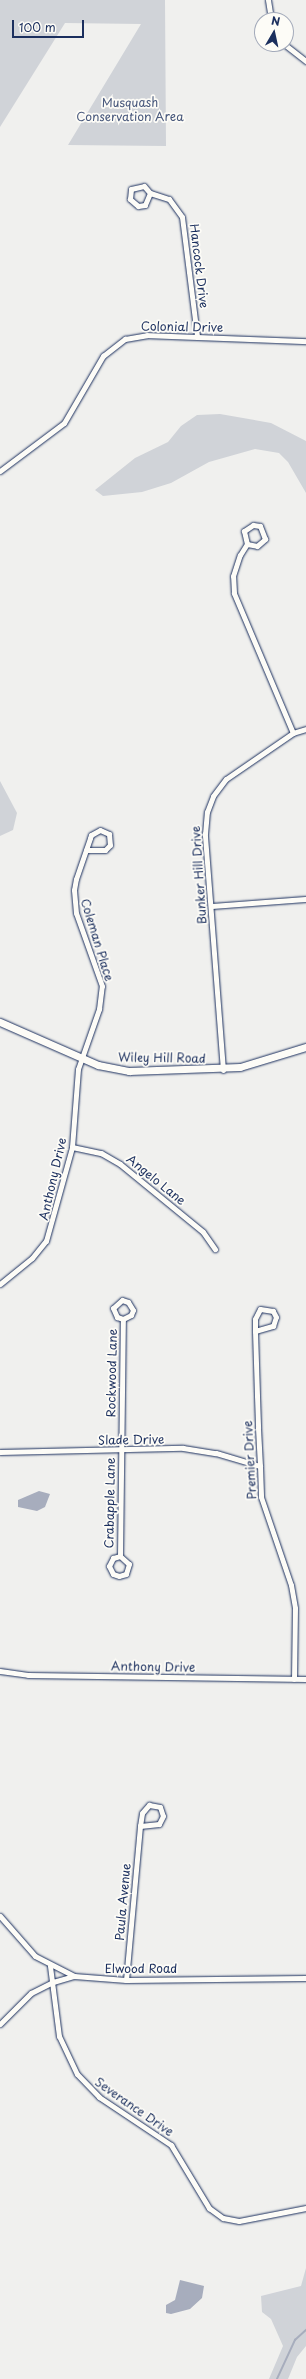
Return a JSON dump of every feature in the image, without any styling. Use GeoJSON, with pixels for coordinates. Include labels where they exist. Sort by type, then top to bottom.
{"type":"FeatureCollection","features":[{"type":"Feature","properties":{"kind":"street"},"geometry":{"type":"LineString","coordinates":[[268,0],[270,12]]}},
{"type":"Feature","properties":{"kind":"street"},"geometry":{"type":"LineString","coordinates":[[294,52],[306,61]]}},
{"type":"Feature","properties":{"kind":"street","name":"Hancock Drive"},"geometry":{"type":"LineString","coordinates":[[150,194],[148,203],[141,206],[130,200],[130,192],[137,185],[147,188],[150,194],[169,199],[182,217],[197,336]]}},
{"type":"Feature","properties":{"kind":"street","name":"Colonial Drive"},"geometry":{"type":"LineString","coordinates":[[0,471],[68,419],[97,365],[115,344],[142,335],[306,340]]}},
{"type":"Feature","properties":{"kind":"street"},"geometry":{"type":"LineString","coordinates":[[247,544],[254,546],[263,542],[265,535],[260,526],[253,525],[247,528],[243,534],[247,544],[234,570],[234,593],[293,733]]}},
{"type":"Feature","properties":{"kind":"street","name":"Bunker Hill Drive"},"geometry":{"type":"LineString","coordinates":[[223,1070],[205,823],[213,796],[226,778],[293,733],[306,729]]}},
{"type":"Feature","properties":{"kind":"street","name":"Coleman Place"},"geometry":{"type":"LineString","coordinates":[[80,1058],[102,992],[100,976],[74,901],[74,890],[86,850],[94,833],[100,830],[109,834],[110,845],[106,850],[86,850]]}},
{"type":"Feature","properties":{"kind":"street"},"geometry":{"type":"LineString","coordinates":[[211,906],[306,899]]}},
{"type":"Feature","properties":{"kind":"street","name":"Wiley Hill Road"},"geometry":{"type":"LineString","coordinates":[[0,1022],[80,1058],[109,1068],[129,1071],[223,1070],[262,1063],[306,1047]]}},
{"type":"Feature","properties":{"kind":"street","name":"Anthony Drive"},"geometry":{"type":"LineString","coordinates":[[0,1284],[36,1254],[46,1241],[72,1147],[80,1058]]}},
{"type":"Feature","properties":{"kind":"street","name":"Angelo Lane"},"geometry":{"type":"LineString","coordinates":[[72,1147],[101,1153],[120,1164],[203,1232],[215,1249]]}},
{"type":"Feature","properties":{"kind":"street","name":"Premier Drive"},"geometry":{"type":"LineString","coordinates":[[255,1331],[273,1326],[276,1317],[273,1311],[263,1308],[257,1312],[255,1331],[260,1466],[263,1508],[288,1573],[293,1596],[294,1679]]}},
{"type":"Feature","properties":{"kind":"street","name":"Rockwood Lane"},"geometry":{"type":"LineString","coordinates":[[121,1450],[123,1320]]}},
{"type":"Feature","properties":{"kind":"street","name":"Slade Drive"},"geometry":{"type":"LineString","coordinates":[[0,1452],[194,1449],[260,1466]]}},
{"type":"Feature","properties":{"kind":"street","name":"Crabapple Lane"},"geometry":{"type":"LineString","coordinates":[[120,1556],[111,1560],[109,1566],[113,1574],[119,1576],[128,1571],[129,1564],[120,1556],[121,1450]]}},
{"type":"Feature","properties":{"kind":"street","name":"Anthony Drive"},"geometry":{"type":"LineString","coordinates":[[0,1671],[28,1675],[306,1679]]}},
{"type":"Feature","properties":{"kind":"street","name":"Paula Avenue"},"geometry":{"type":"LineString","coordinates":[[126,1980],[140,1826],[145,1807],[154,1804],[160,1807],[163,1816],[159,1824],[140,1826]]}},
{"type":"Feature","properties":{"kind":"street","name":"Elwood Road"},"geometry":{"type":"LineString","coordinates":[[0,1916],[27,1948],[50,1966],[74,1976],[126,1980],[306,1978]]}},
{"type":"Feature","properties":{"kind":"street","name":"Severance Drive"},"geometry":{"type":"LineString","coordinates":[[50,1966],[59,2036],[77,2074],[99,2097],[171,2145],[209,2208],[227,2219],[244,2221],[306,2208]]}},
{"type":"Feature","properties":{"kind":"street"},"geometry":{"type":"LineString","coordinates":[[0,2024],[22,2000],[53,1982],[74,1976]]}},
{"type":"Feature","properties":{"kind":"green space","name":"Musquash Conservation Area"},"geometry":{"type":"Polygon","coordinates":[[[0,0],[165,0],[166,146],[68,145],[141,24],[65,23],[0,127],[0,0]]]}},
{"type":"Feature","properties":{"kind":"green space"},"geometry":{"type":"Polygon","coordinates":[[[220,414],[271,423],[306,441],[306,493],[288,462],[279,453],[255,449],[209,462],[171,483],[142,492],[103,496],[95,490],[135,458],[168,442],[181,426],[197,415],[220,414]]]}},
{"type":"Feature","properties":{"kind":"green space"},"geometry":{"type":"Polygon","coordinates":[[[0,781],[17,813],[13,830],[0,836],[0,781]]]}},
{"type":"Feature","properties":{"kind":"green space"},"geometry":{"type":"Polygon","coordinates":[[[306,2268],[306,2346],[297,2357],[288,2379],[269,2379],[283,2346],[271,2319],[262,2312],[261,2296],[301,2286],[306,2268]]]}},
{"type":"Feature","properties":{"kind":"water"},"geometry":{"type":"Polygon","coordinates":[[[39,1491],[50,1494],[45,1507],[37,1511],[18,1507],[18,1500],[39,1491]]]}},
{"type":"Feature","properties":{"kind":"water"},"geometry":{"type":"Polygon","coordinates":[[[180,2280],[204,2286],[202,2298],[190,2309],[171,2314],[166,2313],[166,2305],[175,2300],[180,2280]]]}},
{"type":"Feature","properties":{"kind":"waterway"},"geometry":{"type":"LineString","coordinates":[[277,2379],[295,2340],[306,2330]]}}]}
